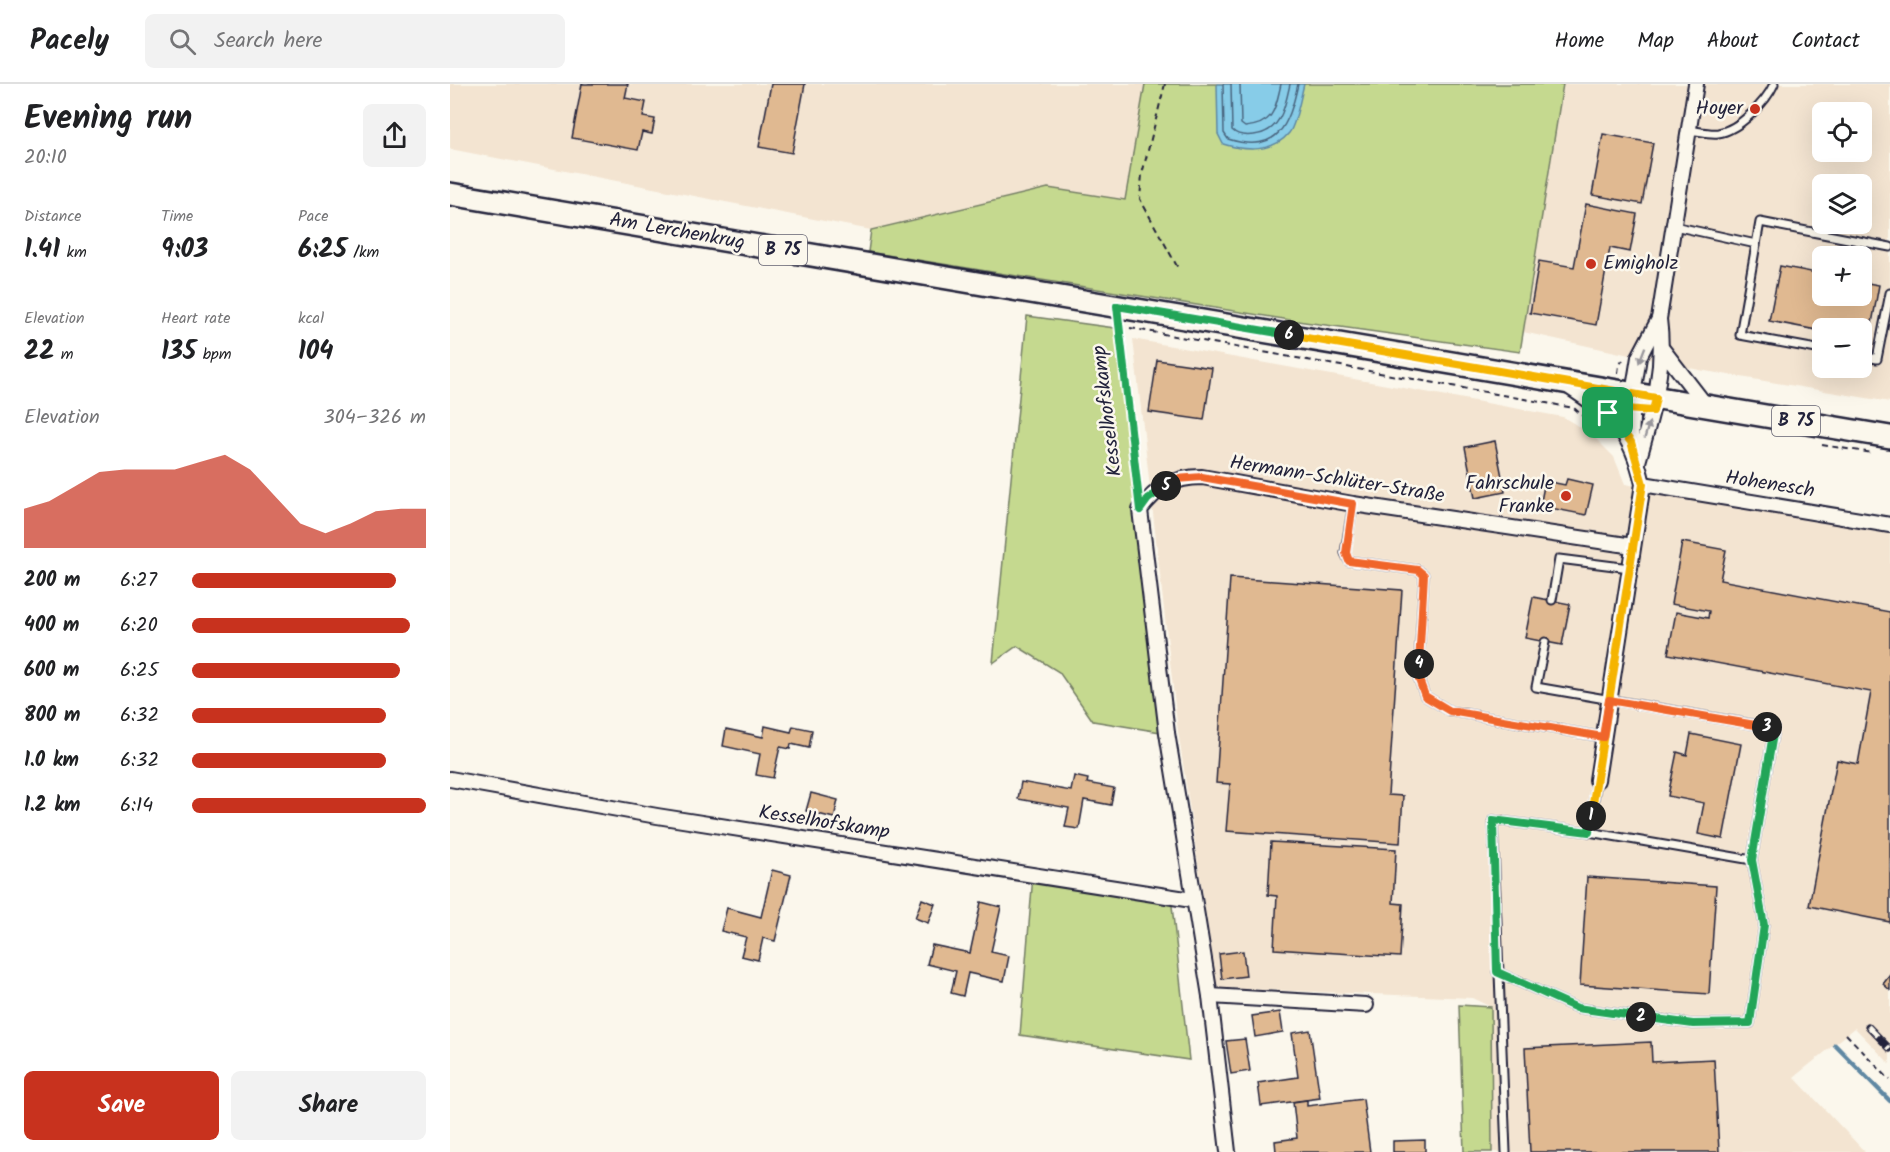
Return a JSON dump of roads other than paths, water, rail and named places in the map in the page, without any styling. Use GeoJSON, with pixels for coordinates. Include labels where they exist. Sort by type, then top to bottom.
{"type":"FeatureCollection","features":[{"type":"Feature","properties":{"kind":"main road","name":"Am Lerchenkrug"},"geometry":{"type":"LineString","coordinates":[[450,194],[1564,383]]}},
{"type":"Feature","properties":{"kind":"main road","name":"B 75"},"geometry":{"type":"LineString","coordinates":[[1564,383],[1890,437]]}},
{"type":"Feature","properties":{"kind":"street"},"geometry":{"type":"LineString","coordinates":[[1638,462],[1656,398],[1663,350],[1659,319],[1696,84]]}},
{"type":"Feature","properties":{"kind":"street"},"geometry":{"type":"LineString","coordinates":[[1631,442],[1633,394],[1640,357],[1659,319]]}},
{"type":"Feature","properties":{"kind":"street"},"geometry":{"type":"LineString","coordinates":[[1663,350],[1707,407]]}},
{"type":"Feature","properties":{"kind":"street"},"geometry":{"type":"LineString","coordinates":[[1564,383],[1608,413],[1631,442],[1643,484],[1597,780]]}},
{"type":"Feature","properties":{"kind":"street","name":"Hermann-Schlüter-Straße"},"geometry":{"type":"LineString","coordinates":[[1192,900],[1167,734],[1144,505],[1176,479],[1202,477],[1353,504],[1633,546]]}},
{"type":"Feature","properties":{"kind":"street","name":"Hohenesch"},"geometry":{"type":"LineString","coordinates":[[1643,484],[1890,525]]}},
{"type":"Feature","properties":{"kind":"street","name":"Kesselhofskamp"},"geometry":{"type":"LineString","coordinates":[[450,779],[657,816],[1192,900]]}},
{"type":"Feature","properties":{"kind":"street"},"geometry":{"type":"LineString","coordinates":[[1192,900],[1210,996],[1228,1152]]}},
{"type":"Feature","properties":{"kind":"street"},"geometry":{"type":"LineString","coordinates":[[1210,996],[1366,1005]]}},
{"type":"Feature","properties":{"kind":"lane"},"geometry":{"type":"LineString","coordinates":[[1689,130],[1719,133],[1744,119],[1767,99],[1774,84]]}},
{"type":"Feature","properties":{"kind":"lane"},"geometry":{"type":"LineString","coordinates":[[1812,348],[1740,335],[1760,222],[1890,247]]}},
{"type":"Feature","properties":{"kind":"lane"},"geometry":{"type":"LineString","coordinates":[[1674,226],[1756,244]]}},
{"type":"Feature","properties":{"kind":"lane"},"geometry":{"type":"LineString","coordinates":[[1872,358],[1877,359],[1890,293]]}},
{"type":"Feature","properties":{"kind":"lane"},"geometry":{"type":"LineString","coordinates":[[1353,504],[1346,553],[1349,561],[1418,570],[1424,575],[1418,677],[1425,696],[1450,711],[1603,737]]}},
{"type":"Feature","properties":{"kind":"lane"},"geometry":{"type":"LineString","coordinates":[[1552,600],[1559,559],[1630,568]]}},
{"type":"Feature","properties":{"kind":"lane"},"geometry":{"type":"LineString","coordinates":[[1497,972],[1577,1008],[1693,1024],[1750,1023],[1764,925],[1752,860],[1774,728],[1536,687],[1545,642]]}},
{"type":"Feature","properties":{"kind":"lane"},"geometry":{"type":"LineString","coordinates":[[1589,832],[1597,780]]}},
{"type":"Feature","properties":{"kind":"lane"},"geometry":{"type":"LineString","coordinates":[[1506,1152],[1497,972],[1493,820],[1589,832],[1752,860]]}},
{"type":"Feature","properties":{"kind":"water"},"geometry":{"type":"Polygon","coordinates":[[[1217,84],[1304,84],[1292,129],[1282,140],[1258,149],[1223,144],[1218,134],[1217,84]]]}},
{"type":"Feature","properties":{"kind":"waterway"},"geometry":{"type":"LineString","coordinates":[[1835,1045],[1890,1101]]}},
{"type":"Feature","properties":{"kind":"railway"},"geometry":{"type":"LineString","coordinates":[[1868,1026],[1890,1049]]}},
{"type":"Feature","properties":{"kind":"place","name":"Hoyer"},"geometry":{"type":"Point","coordinates":[1755,109]}},
{"type":"Feature","properties":{"kind":"place","name":"Emigholz"},"geometry":{"type":"Point","coordinates":[1591,264]}},
{"type":"Feature","properties":{"kind":"place","name":"Fahrschule Franke"},"geometry":{"type":"Point","coordinates":[1566,496]}}]}
